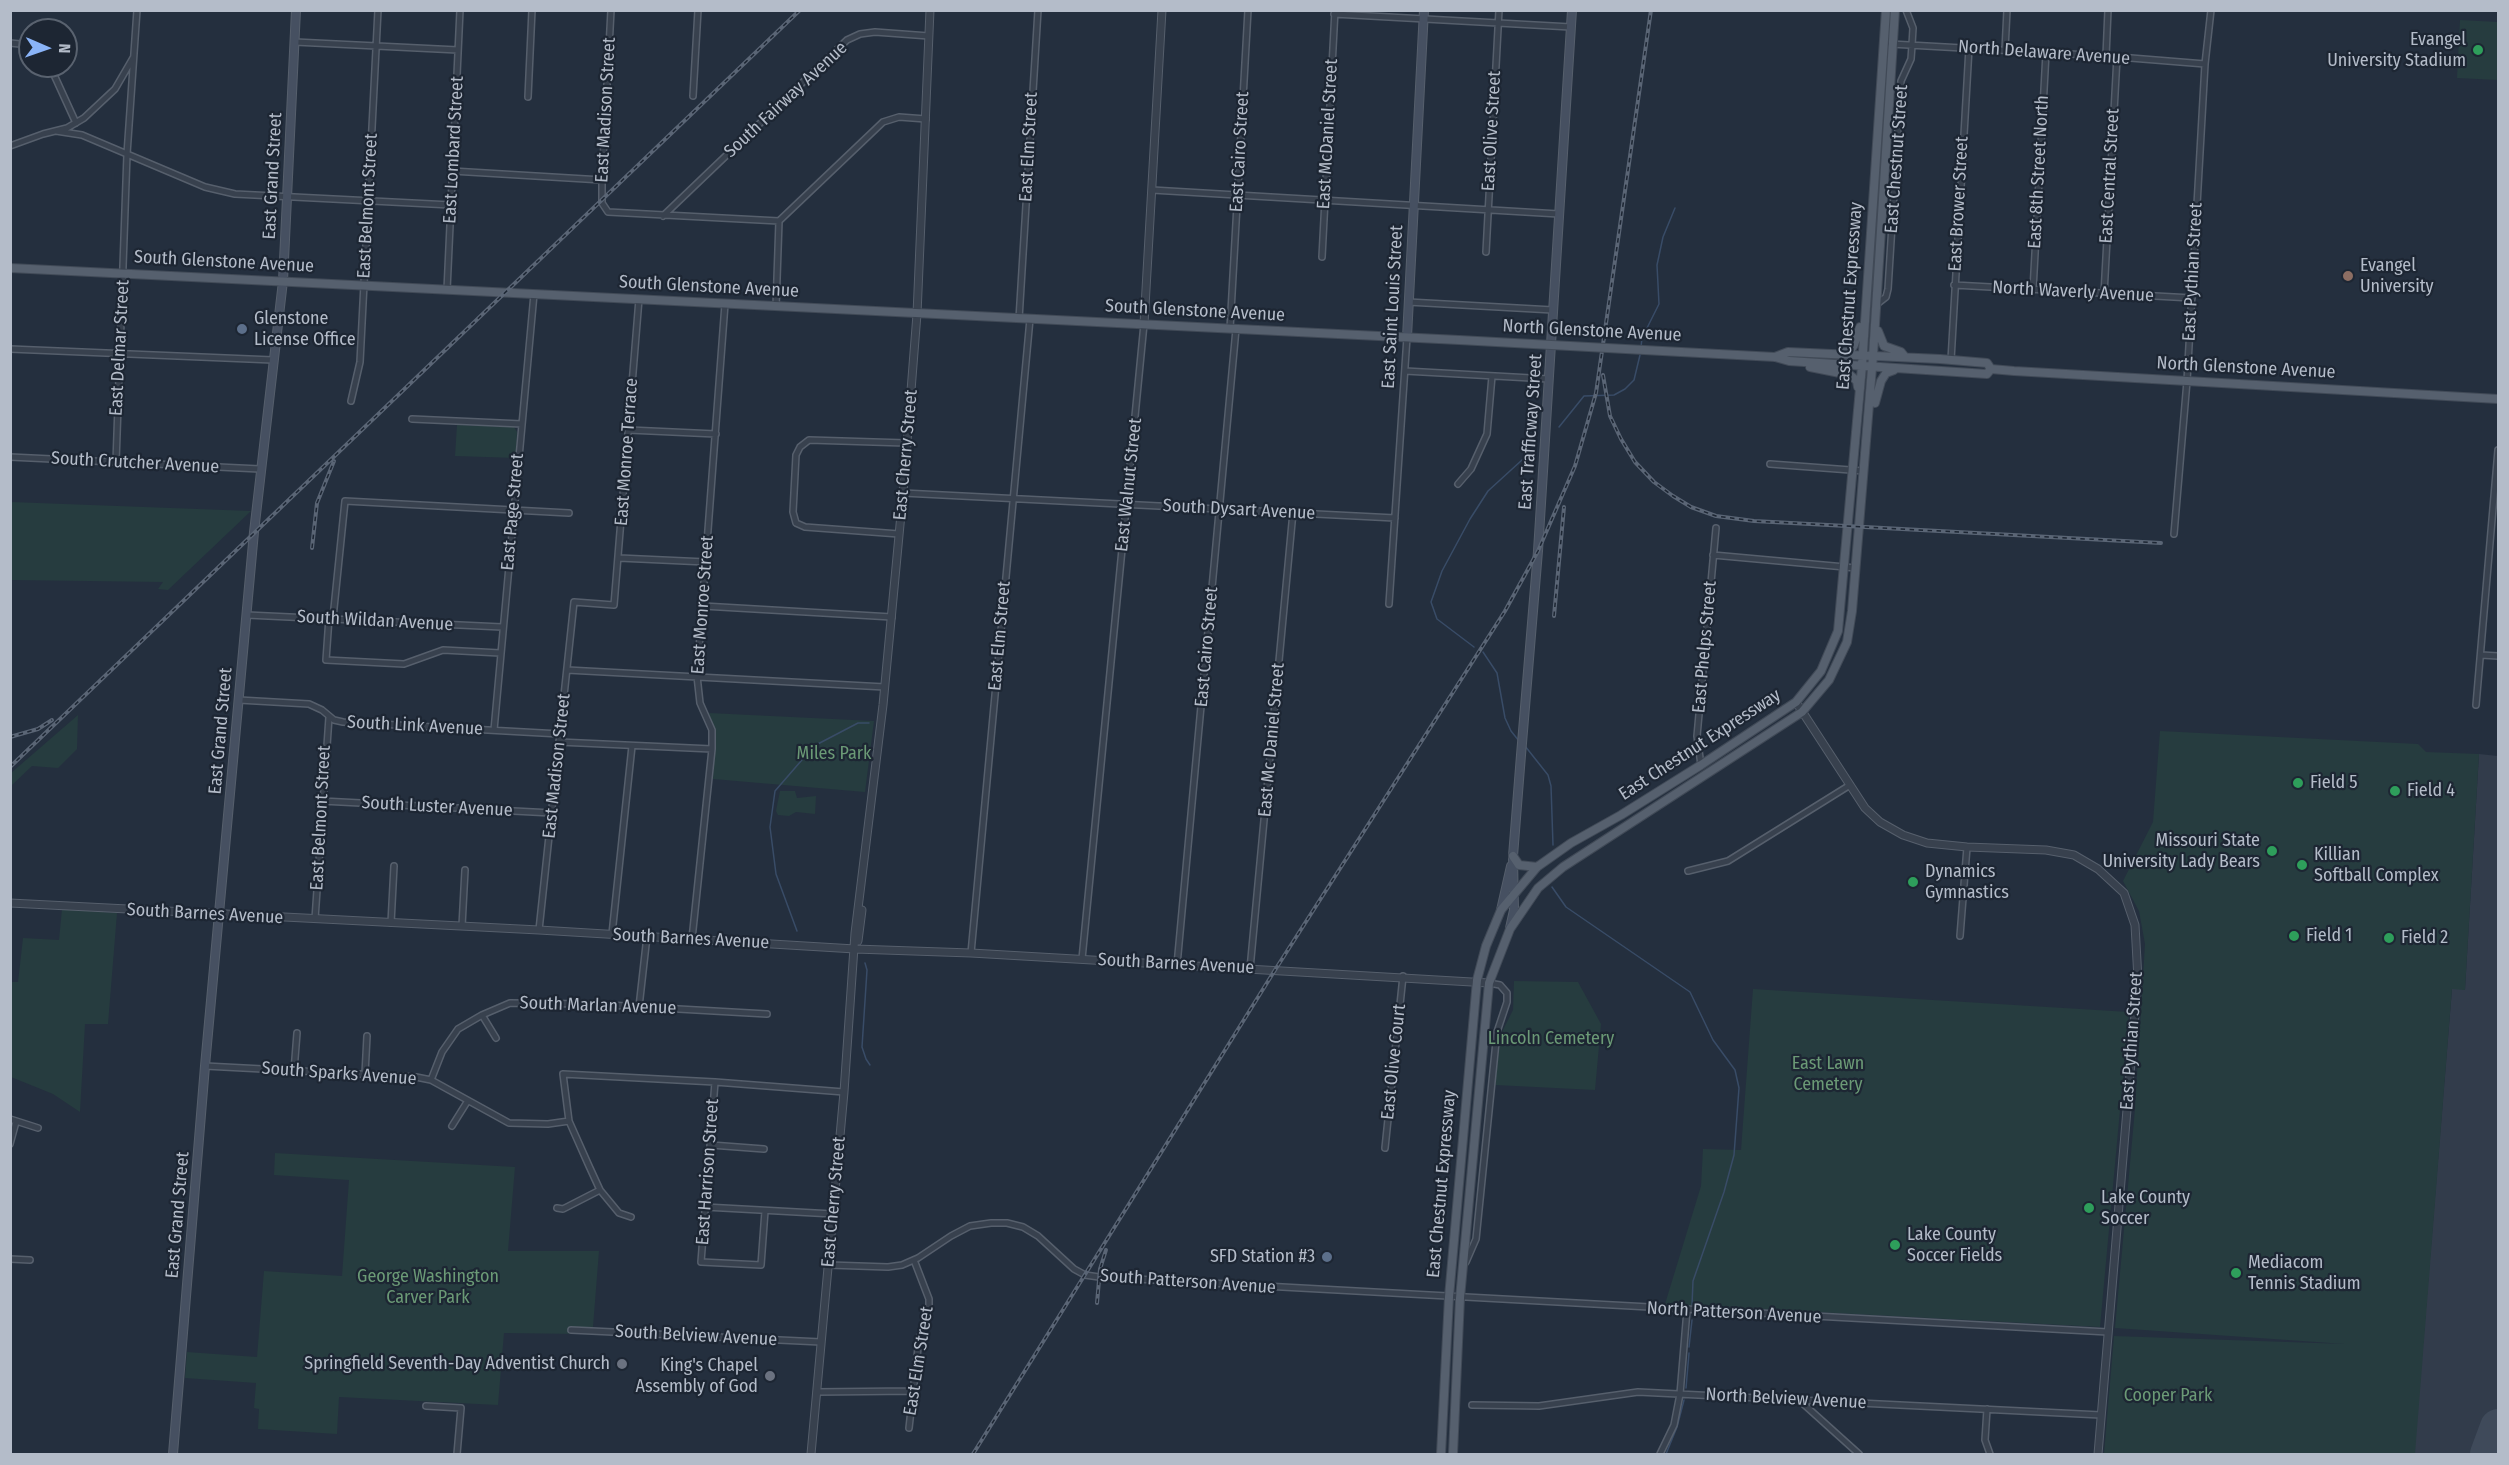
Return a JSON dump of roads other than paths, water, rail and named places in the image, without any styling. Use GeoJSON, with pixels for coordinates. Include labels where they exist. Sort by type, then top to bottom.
{"type":"FeatureCollection","features":[{"type":"Feature","properties":{"kind":"main road","name":"East Grand Street"},"geometry":{"type":"LineString","coordinates":[[173,1455],[205,1066],[260,469],[283,281],[296,10]]}},
{"type":"Feature","properties":{"kind":"main road","name":"East Trafficway Street"},"geometry":{"type":"LineString","coordinates":[[1510,929],[1514,894],[1513,856],[1522,737],[1533,627],[1572,10]]}},
{"type":"Feature","properties":{"kind":"main road","name":"East Chestnut Expressway"},"geometry":{"type":"LineString","coordinates":[[1441,1455],[1449,1297],[1477,980],[1486,946],[1501,910],[1537,867],[1571,843],[1701,765],[1796,702],[1821,671],[1834,644],[1838,631],[1845,567],[1862,366],[1886,10]]}},
{"type":"Feature","properties":{"kind":"main road","name":"East Chestnut Expressway"},"geometry":{"type":"LineString","coordinates":[[1453,1455],[1460,1298],[1489,983],[1510,929],[1538,888],[1563,867],[1802,712],[1829,680],[1843,653],[1850,630],[1864,471],[1895,10]]}},
{"type":"Feature","properties":{"kind":"main road","name":"East Saint Louis Street"},"geometry":{"type":"LineString","coordinates":[[1407,337],[1424,14]]}},
{"type":"Feature","properties":{"kind":"main road"},"geometry":{"type":"LineString","coordinates":[[1836,354],[1850,351],[1858,338],[1865,256],[1870,241]]}},
{"type":"Feature","properties":{"kind":"main road","name":"South Glenstone Avenue"},"geometry":{"type":"LineString","coordinates":[[10,268],[1407,337]]}},
{"type":"Feature","properties":{"kind":"main road"},"geometry":{"type":"LineString","coordinates":[[1876,316],[1880,341],[1888,348],[1901,352],[1906,358]]}},
{"type":"Feature","properties":{"kind":"main road","name":"North Glenstone Avenue"},"geometry":{"type":"LineString","coordinates":[[1407,337],[1775,357],[1789,361],[1987,374],[1991,369]]}},
{"type":"Feature","properties":{"kind":"main road","name":"North Glenstone Avenue"},"geometry":{"type":"LineString","coordinates":[[1775,357],[1788,352],[1951,360],[1987,363],[1991,369]]}},
{"type":"Feature","properties":{"kind":"main road"},"geometry":{"type":"LineString","coordinates":[[1789,361],[1850,375],[1857,381],[1859,393]]}},
{"type":"Feature","properties":{"kind":"main road"},"geometry":{"type":"LineString","coordinates":[[1864,471],[1868,460],[1877,388],[1886,373],[1899,369]]}},
{"type":"Feature","properties":{"kind":"main road","name":"North Glenstone Avenue"},"geometry":{"type":"LineString","coordinates":[[1991,369],[2499,399]]}},
{"type":"Feature","properties":{"kind":"main road","name":"East Trafficway Street"},"geometry":{"type":"LineString","coordinates":[[1501,910],[1513,856]]}},
{"type":"Feature","properties":{"kind":"main road"},"geometry":{"type":"LineString","coordinates":[[1513,856],[1519,865],[1537,867]]}},
{"type":"Feature","properties":{"kind":"street","name":"East Delmar Street"},"geometry":{"type":"LineString","coordinates":[[116,462],[127,154],[137,10]]}},
{"type":"Feature","properties":{"kind":"street","name":"East Belmont Street"},"geometry":{"type":"LineString","coordinates":[[351,400],[360,362],[378,10]]}},
{"type":"Feature","properties":{"kind":"street","name":"East Lombard Street"},"geometry":{"type":"LineString","coordinates":[[447,290],[460,10]]}},
{"type":"Feature","properties":{"kind":"street"},"geometry":{"type":"LineString","coordinates":[[528,97],[532,10]]}},
{"type":"Feature","properties":{"kind":"street","name":"East Madison Street"},"geometry":{"type":"LineString","coordinates":[[611,10],[602,200],[605,209],[613,214],[663,216]]}},
{"type":"Feature","properties":{"kind":"street"},"geometry":{"type":"LineString","coordinates":[[693,96],[698,10]]}},
{"type":"Feature","properties":{"kind":"street","name":"East Cherry Street"},"geometry":{"type":"LineString","coordinates":[[811,1455],[855,949],[860,933],[862,909],[860,898],[885,687],[903,493],[917,314],[930,10]]}},
{"type":"Feature","properties":{"kind":"street","name":"East Elm Street"},"geometry":{"type":"LineString","coordinates":[[1019,319],[1038,10]]}},
{"type":"Feature","properties":{"kind":"street","name":"East Walnut Street"},"geometry":{"type":"LineString","coordinates":[[1082,959],[1144,324],[1162,10]]}},
{"type":"Feature","properties":{"kind":"street","name":"East Cairo Street"},"geometry":{"type":"LineString","coordinates":[[1177,965],[1221,509],[1233,329],[1237,196],[1248,10]]}},
{"type":"Feature","properties":{"kind":"street","name":"East Olive Street"},"geometry":{"type":"LineString","coordinates":[[1486,252],[1499,10]]}},
{"type":"Feature","properties":{"kind":"street","name":"East Chestnut Street"},"geometry":{"type":"LineString","coordinates":[[1876,304],[1886,297],[1888,289],[1901,81],[1911,59],[1912,45],[1912,28],[1906,10]]}},
{"type":"Feature","properties":{"kind":"street"},"geometry":{"type":"LineString","coordinates":[[2005,50],[2007,10]]}},
{"type":"Feature","properties":{"kind":"street"},"geometry":{"type":"LineString","coordinates":[[2106,56],[2108,10]]}},
{"type":"Feature","properties":{"kind":"street","name":"East Pythian Street"},"geometry":{"type":"LineString","coordinates":[[2174,534],[2187,381],[2205,64],[2211,10]]}},
{"type":"Feature","properties":{"kind":"street"},"geometry":{"type":"LineString","coordinates":[[1335,12],[1424,14],[1498,23],[1571,27]]}},
{"type":"Feature","properties":{"kind":"street","name":"East McDaniel Street"},"geometry":{"type":"LineString","coordinates":[[1322,257],[1335,12]]}},
{"type":"Feature","properties":{"kind":"street","name":"South Fairway Avenue"},"geometry":{"type":"LineString","coordinates":[[663,216],[847,40],[860,34],[875,32],[929,36]]}},
{"type":"Feature","properties":{"kind":"street"},"geometry":{"type":"LineString","coordinates":[[295,42],[458,50]]}},
{"type":"Feature","properties":{"kind":"street","name":"North Delaware Avenue"},"geometry":{"type":"LineString","coordinates":[[1884,43],[2205,64]]}},
{"type":"Feature","properties":{"kind":"street","name":"East Brower Street"},"geometry":{"type":"LineString","coordinates":[[1951,360],[1969,48]]}},
{"type":"Feature","properties":{"kind":"street","name":"East 8th Street North"},"geometry":{"type":"LineString","coordinates":[[2032,290],[2046,53]]}},
{"type":"Feature","properties":{"kind":"street","name":"East Delmar Street"},"geometry":{"type":"LineString","coordinates":[[10,146],[76,123],[98,108],[115,89],[134,54]]}},
{"type":"Feature","properties":{"kind":"street","name":"East Central Street"},"geometry":{"type":"LineString","coordinates":[[2104,294],[2117,57]]}},
{"type":"Feature","properties":{"kind":"street"},"geometry":{"type":"LineString","coordinates":[[55,78],[76,123]]}},
{"type":"Feature","properties":{"kind":"street"},"geometry":{"type":"LineString","coordinates":[[776,307],[779,221],[883,122],[899,117],[926,119]]}},
{"type":"Feature","properties":{"kind":"street"},"geometry":{"type":"LineString","coordinates":[[56,131],[82,135],[215,190],[245,196],[451,206]]}},
{"type":"Feature","properties":{"kind":"street"},"geometry":{"type":"LineString","coordinates":[[453,171],[602,180]]}},
{"type":"Feature","properties":{"kind":"street"},"geometry":{"type":"LineString","coordinates":[[1152,190],[1560,214]]}},
{"type":"Feature","properties":{"kind":"street"},"geometry":{"type":"LineString","coordinates":[[663,216],[779,221]]}},
{"type":"Feature","properties":{"kind":"street","name":"North Waverly Avenue"},"geometry":{"type":"LineString","coordinates":[[1954,285],[2192,298]]}},
{"type":"Feature","properties":{"kind":"street","name":"East Page Street"},"geometry":{"type":"LineString","coordinates":[[494,730],[534,294]]}},
{"type":"Feature","properties":{"kind":"street","name":"East Monroe Terrace"},"geometry":{"type":"LineString","coordinates":[[574,602],[615,605],[639,299]]}},
{"type":"Feature","properties":{"kind":"street"},"geometry":{"type":"LineString","coordinates":[[1408,302],[1553,310]]}},
{"type":"Feature","properties":{"kind":"street","name":"East Monroe Street"},"geometry":{"type":"LineString","coordinates":[[692,939],[712,749],[712,730],[700,702],[697,676],[725,304]]}},
{"type":"Feature","properties":{"kind":"street","name":"East Elm Street"},"geometry":{"type":"LineString","coordinates":[[971,952],[1030,319]]}},
{"type":"Feature","properties":{"kind":"street","name":"East Saint Louis Street"},"geometry":{"type":"LineString","coordinates":[[1389,604],[1407,337]]}},
{"type":"Feature","properties":{"kind":"street"},"geometry":{"type":"LineString","coordinates":[[10,349],[273,360]]}},
{"type":"Feature","properties":{"kind":"street"},"geometry":{"type":"LineString","coordinates":[[1405,371],[1549,379]]}},
{"type":"Feature","properties":{"kind":"street"},"geometry":{"type":"LineString","coordinates":[[1458,484],[1471,469],[1487,434],[1492,376]]}},
{"type":"Feature","properties":{"kind":"street"},"geometry":{"type":"LineString","coordinates":[[412,418],[522,424]]}},
{"type":"Feature","properties":{"kind":"street"},"geometry":{"type":"LineString","coordinates":[[630,430],[716,434]]}},
{"type":"Feature","properties":{"kind":"street"},"geometry":{"type":"LineString","coordinates":[[899,534],[805,527],[796,523],[793,512],[796,455],[809,440],[906,443]]}},
{"type":"Feature","properties":{"kind":"street"},"geometry":{"type":"LineString","coordinates":[[2476,705],[2496,515],[2499,450]]}},
{"type":"Feature","properties":{"kind":"street","name":"South Crutcher Avenue"},"geometry":{"type":"LineString","coordinates":[[10,457],[260,469]]}},
{"type":"Feature","properties":{"kind":"street"},"geometry":{"type":"LineString","coordinates":[[1770,464],[1864,471]]}},
{"type":"Feature","properties":{"kind":"street","name":"South Dysart Avenue"},"geometry":{"type":"LineString","coordinates":[[903,493],[1395,518]]}},
{"type":"Feature","properties":{"kind":"street"},"geometry":{"type":"LineString","coordinates":[[500,653],[443,650],[404,664],[326,660],[345,501],[569,513]]}},
{"type":"Feature","properties":{"kind":"street","name":"East Mc Daniel Street"},"geometry":{"type":"LineString","coordinates":[[1250,969],[1293,512]]}},
{"type":"Feature","properties":{"kind":"street","name":"East Phelps Street"},"geometry":{"type":"LineString","coordinates":[[1701,765],[1697,736],[1716,528]]}},
{"type":"Feature","properties":{"kind":"street"},"geometry":{"type":"LineString","coordinates":[[1713,555],[1856,568]]}},
{"type":"Feature","properties":{"kind":"street"},"geometry":{"type":"LineString","coordinates":[[619,558],[706,562]]}},
{"type":"Feature","properties":{"kind":"street","name":"East Madison Street"},"geometry":{"type":"LineString","coordinates":[[539,930],[574,602]]}},
{"type":"Feature","properties":{"kind":"street"},"geometry":{"type":"LineString","coordinates":[[703,606],[892,617]]}},
{"type":"Feature","properties":{"kind":"street","name":"South Wildan Avenue"},"geometry":{"type":"LineString","coordinates":[[247,615],[502,627]]}},
{"type":"Feature","properties":{"kind":"street"},"geometry":{"type":"LineString","coordinates":[[2481,655],[2499,656]]}},
{"type":"Feature","properties":{"kind":"street"},"geometry":{"type":"LineString","coordinates":[[567,670],[885,687]]}},
{"type":"Feature","properties":{"kind":"street","name":"South Link Avenue"},"geometry":{"type":"LineString","coordinates":[[239,700],[309,704],[322,710],[329,717],[343,722],[560,734]]}},
{"type":"Feature","properties":{"kind":"street","name":"East Pythian Street"},"geometry":{"type":"LineString","coordinates":[[1796,702],[1864,808],[1880,822],[1904,835],[1927,843],[2046,850],[2074,855],[2097,869],[2124,893],[2135,926],[2138,979],[2098,1455]]}},
{"type":"Feature","properties":{"kind":"street","name":"East Belmont Street"},"geometry":{"type":"LineString","coordinates":[[315,919],[329,717]]}},
{"type":"Feature","properties":{"kind":"street"},"geometry":{"type":"LineString","coordinates":[[559,742],[712,749]]}},
{"type":"Feature","properties":{"kind":"street"},"geometry":{"type":"LineString","coordinates":[[612,934],[632,746]]}},
{"type":"Feature","properties":{"kind":"street"},"geometry":{"type":"LineString","coordinates":[[1688,871],[1728,861],[1850,785]]}},
{"type":"Feature","properties":{"kind":"street","name":"South Luster Avenue"},"geometry":{"type":"LineString","coordinates":[[322,801],[552,813]]}},
{"type":"Feature","properties":{"kind":"street"},"geometry":{"type":"LineString","coordinates":[[1959,936],[1967,847]]}},
{"type":"Feature","properties":{"kind":"street"},"geometry":{"type":"LineString","coordinates":[[391,922],[394,866]]}},
{"type":"Feature","properties":{"kind":"street"},"geometry":{"type":"LineString","coordinates":[[462,926],[465,870]]}},
{"type":"Feature","properties":{"kind":"street","name":"South Barnes Avenue"},"geometry":{"type":"LineString","coordinates":[[10,903],[855,949],[971,952],[1477,980],[1489,983]]}},
{"type":"Feature","properties":{"kind":"street"},"geometry":{"type":"LineString","coordinates":[[639,1007],[647,936]]}},
{"type":"Feature","properties":{"kind":"street","name":"East Olive Court"},"geometry":{"type":"LineString","coordinates":[[1385,1148],[1403,976]]}},
{"type":"Feature","properties":{"kind":"street"},"geometry":{"type":"LineString","coordinates":[[1463,1269],[1476,1239],[1497,1032],[1508,1002],[1507,993],[1500,985],[1489,983]]}},
{"type":"Feature","properties":{"kind":"street","name":"South Marlan Avenue"},"geometry":{"type":"LineString","coordinates":[[431,1080],[442,1052],[458,1029],[510,1003],[767,1014]]}},
{"type":"Feature","properties":{"kind":"street"},"geometry":{"type":"LineString","coordinates":[[482,1015],[496,1038]]}},
{"type":"Feature","properties":{"kind":"street"},"geometry":{"type":"LineString","coordinates":[[294,1071],[297,1033]]}},
{"type":"Feature","properties":{"kind":"street"},"geometry":{"type":"LineString","coordinates":[[365,1074],[367,1036]]}},
{"type":"Feature","properties":{"kind":"street","name":"South Sparks Avenue"},"geometry":{"type":"LineString","coordinates":[[205,1066],[403,1076],[431,1080],[467,1102],[509,1123],[548,1124],[569,1121]]}},
{"type":"Feature","properties":{"kind":"street"},"geometry":{"type":"LineString","coordinates":[[631,1216],[618,1213],[600,1190],[569,1121],[563,1074],[844,1092]]}},
{"type":"Feature","properties":{"kind":"street","name":"East Harrison Street"},"geometry":{"type":"LineString","coordinates":[[715,1082],[701,1262],[761,1265],[765,1211]]}},
{"type":"Feature","properties":{"kind":"street"},"geometry":{"type":"LineString","coordinates":[[452,1126],[467,1102]]}},
{"type":"Feature","properties":{"kind":"street"},"geometry":{"type":"LineString","coordinates":[[10,1144],[13,1120],[38,1128]]}},
{"type":"Feature","properties":{"kind":"street"},"geometry":{"type":"LineString","coordinates":[[711,1145],[764,1149]]}},
{"type":"Feature","properties":{"kind":"street"},"geometry":{"type":"LineString","coordinates":[[558,1208],[563,1209],[600,1190]]}},
{"type":"Feature","properties":{"kind":"street"},"geometry":{"type":"LineString","coordinates":[[705,1207],[833,1214]]}},
{"type":"Feature","properties":{"kind":"street","name":"South Patterson Avenue"},"geometry":{"type":"LineString","coordinates":[[829,1265],[888,1267],[914,1260],[970,1226],[1007,1223],[1023,1227],[1038,1236],[1059,1258],[1085,1275],[1359,1293]]}},
{"type":"Feature","properties":{"kind":"street"},"geometry":{"type":"LineString","coordinates":[[10,1259],[30,1260]]}},
{"type":"Feature","properties":{"kind":"street","name":"East Elm Street"},"geometry":{"type":"LineString","coordinates":[[909,1428],[919,1339],[929,1310],[929,1299],[914,1260]]}},
{"type":"Feature","properties":{"kind":"street","name":"North Patterson Avenue"},"geometry":{"type":"LineString","coordinates":[[1359,1293],[2108,1332]]}},
{"type":"Feature","properties":{"kind":"street"},"geometry":{"type":"LineString","coordinates":[[1660,1455],[1674,1425],[1680,1394],[1687,1310]]}},
{"type":"Feature","properties":{"kind":"street","name":"South Belview Avenue"},"geometry":{"type":"LineString","coordinates":[[571,1330],[821,1342]]}},
{"type":"Feature","properties":{"kind":"street"},"geometry":{"type":"LineString","coordinates":[[817,1392],[912,1391]]}},
{"type":"Feature","properties":{"kind":"street","name":"North Belview Avenue"},"geometry":{"type":"LineString","coordinates":[[1472,1405],[1539,1406],[1624,1393],[2101,1415]]}},
{"type":"Feature","properties":{"kind":"street"},"geometry":{"type":"LineString","coordinates":[[1799,1400],[1859,1455]]}},
{"type":"Feature","properties":{"kind":"street"},"geometry":{"type":"LineString","coordinates":[[426,1406],[461,1408],[457,1455]]}},
{"type":"Feature","properties":{"kind":"street"},"geometry":{"type":"LineString","coordinates":[[1987,1409],[1985,1440],[1990,1455]]}},
{"type":"Feature","properties":{"kind":"waterway"},"geometry":{"type":"LineString","coordinates":[[1641,347],[1642,338],[1659,304],[1657,265],[1663,237],[1675,208]]}},
{"type":"Feature","properties":{"kind":"waterway"},"geometry":{"type":"LineString","coordinates":[[1559,427],[1584,396],[1614,395],[1625,389],[1634,380],[1640,355]]}},
{"type":"Feature","properties":{"kind":"waterway"},"geometry":{"type":"LineString","coordinates":[[1474,647],[1437,619],[1431,602],[1442,571],[1470,519],[1488,491],[1522,460]]}},
{"type":"Feature","properties":{"kind":"waterway"},"geometry":{"type":"LineString","coordinates":[[1483,652],[1497,673],[1505,718],[1519,741]]}},
{"type":"Feature","properties":{"kind":"waterway"},"geometry":{"type":"LineString","coordinates":[[797,931],[776,874],[770,827],[775,791],[814,746],[858,723],[869,723]]}},
{"type":"Feature","properties":{"kind":"waterway"},"geometry":{"type":"LineString","coordinates":[[1525,746],[1548,775],[1551,786],[1553,845]]}},
{"type":"Feature","properties":{"kind":"waterway"},"geometry":{"type":"LineString","coordinates":[[1552,887],[1566,907],[1690,992],[1713,1040],[1735,1070],[1739,1088],[1734,1155],[1724,1192],[1693,1281],[1692,1305]]}},
{"type":"Feature","properties":{"kind":"waterway"},"geometry":{"type":"LineString","coordinates":[[865,963],[867,970],[862,1047],[870,1065]]}},
{"type":"Feature","properties":{"kind":"waterway"},"geometry":{"type":"LineString","coordinates":[[1689,1347],[1692,1320]]}},
{"type":"Feature","properties":{"kind":"waterway"},"geometry":{"type":"LineString","coordinates":[[1686,1388],[1689,1353]]}},
{"type":"Feature","properties":{"kind":"waterway"},"geometry":{"type":"LineString","coordinates":[[1666,1454],[1677,1427],[1684,1400]]}},
{"type":"Feature","properties":{"kind":"railway"},"geometry":{"type":"LineString","coordinates":[[10,767],[800,10]]}},
{"type":"Feature","properties":{"kind":"railway"},"geometry":{"type":"LineString","coordinates":[[973,1454],[1275,970],[1505,611],[1538,551],[1575,466],[1596,393],[1651,10]]}},
{"type":"Feature","properties":{"kind":"railway"},"geometry":{"type":"LineString","coordinates":[[1603,375],[1610,416],[1635,462],[1654,482],[1673,496],[1691,507],[1716,516],[1754,521],[2161,543]]}},
{"type":"Feature","properties":{"kind":"railway"},"geometry":{"type":"LineString","coordinates":[[312,548],[317,503],[334,461]]}},
{"type":"Feature","properties":{"kind":"railway"},"geometry":{"type":"LineString","coordinates":[[1554,616],[1564,507]]}},
{"type":"Feature","properties":{"kind":"railway"},"geometry":{"type":"LineString","coordinates":[[10,737],[38,729],[52,720]]}},
{"type":"Feature","properties":{"kind":"railway"},"geometry":{"type":"LineString","coordinates":[[1097,1303],[1100,1269],[1106,1250]]}},
{"type":"Feature","properties":{"kind":"place","name":"Evangel University Stadium"},"geometry":{"type":"Point","coordinates":[2478,50]}},
{"type":"Feature","properties":{"kind":"place","name":"Evangel University"},"geometry":{"type":"Point","coordinates":[2348,276]}},
{"type":"Feature","properties":{"kind":"place","name":"Glenstone License Office"},"geometry":{"type":"Point","coordinates":[242,329]}},
{"type":"Feature","properties":{"kind":"place","name":"Field 5"},"geometry":{"type":"Point","coordinates":[2298,783]}},
{"type":"Feature","properties":{"kind":"place","name":"Field 4"},"geometry":{"type":"Point","coordinates":[2395,791]}},
{"type":"Feature","properties":{"kind":"place","name":"Missouri State University Lady Bears"},"geometry":{"type":"Point","coordinates":[2272,851]}},
{"type":"Feature","properties":{"kind":"place","name":"Killian Softball Complex"},"geometry":{"type":"Point","coordinates":[2302,865]}},
{"type":"Feature","properties":{"kind":"place","name":"Dynamics Gymnastics"},"geometry":{"type":"Point","coordinates":[1913,882]}},
{"type":"Feature","properties":{"kind":"place","name":"Field 1"},"geometry":{"type":"Point","coordinates":[2294,936]}},
{"type":"Feature","properties":{"kind":"place","name":"Field 2"},"geometry":{"type":"Point","coordinates":[2389,938]}},
{"type":"Feature","properties":{"kind":"place","name":"Lake County Soccer"},"geometry":{"type":"Point","coordinates":[2089,1208]}},
{"type":"Feature","properties":{"kind":"place","name":"Lake County Soccer Fields"},"geometry":{"type":"Point","coordinates":[1895,1245]}},
{"type":"Feature","properties":{"kind":"place","name":"SFD Station #3"},"geometry":{"type":"Point","coordinates":[1327,1257]}},
{"type":"Feature","properties":{"kind":"place","name":"Mediacom Tennis Stadium"},"geometry":{"type":"Point","coordinates":[2236,1273]}},
{"type":"Feature","properties":{"kind":"place","name":"Springfield Seventh-Day Adventist Church"},"geometry":{"type":"Point","coordinates":[622,1364]}},
{"type":"Feature","properties":{"kind":"place","name":"King's Chapel Assembly of God"},"geometry":{"type":"Point","coordinates":[770,1376]}},
{"type":"Feature","properties":{"kind":"park label","name":"Miles Park"},"geometry":{"type":"Point","coordinates":[834,754]}},
{"type":"Feature","properties":{"kind":"park label","name":"Lincoln Cemetery"},"geometry":{"type":"Point","coordinates":[1551,1039]}},
{"type":"Feature","properties":{"kind":"park label","name":"East Lawn Cemetery"},"geometry":{"type":"Point","coordinates":[1828,1074]}},
{"type":"Feature","properties":{"kind":"park label","name":"George Washington Carver Park"},"geometry":{"type":"Point","coordinates":[428,1287]}},
{"type":"Feature","properties":{"kind":"park label","name":"Cooper Park"},"geometry":{"type":"Point","coordinates":[2168,1396]}}]}
